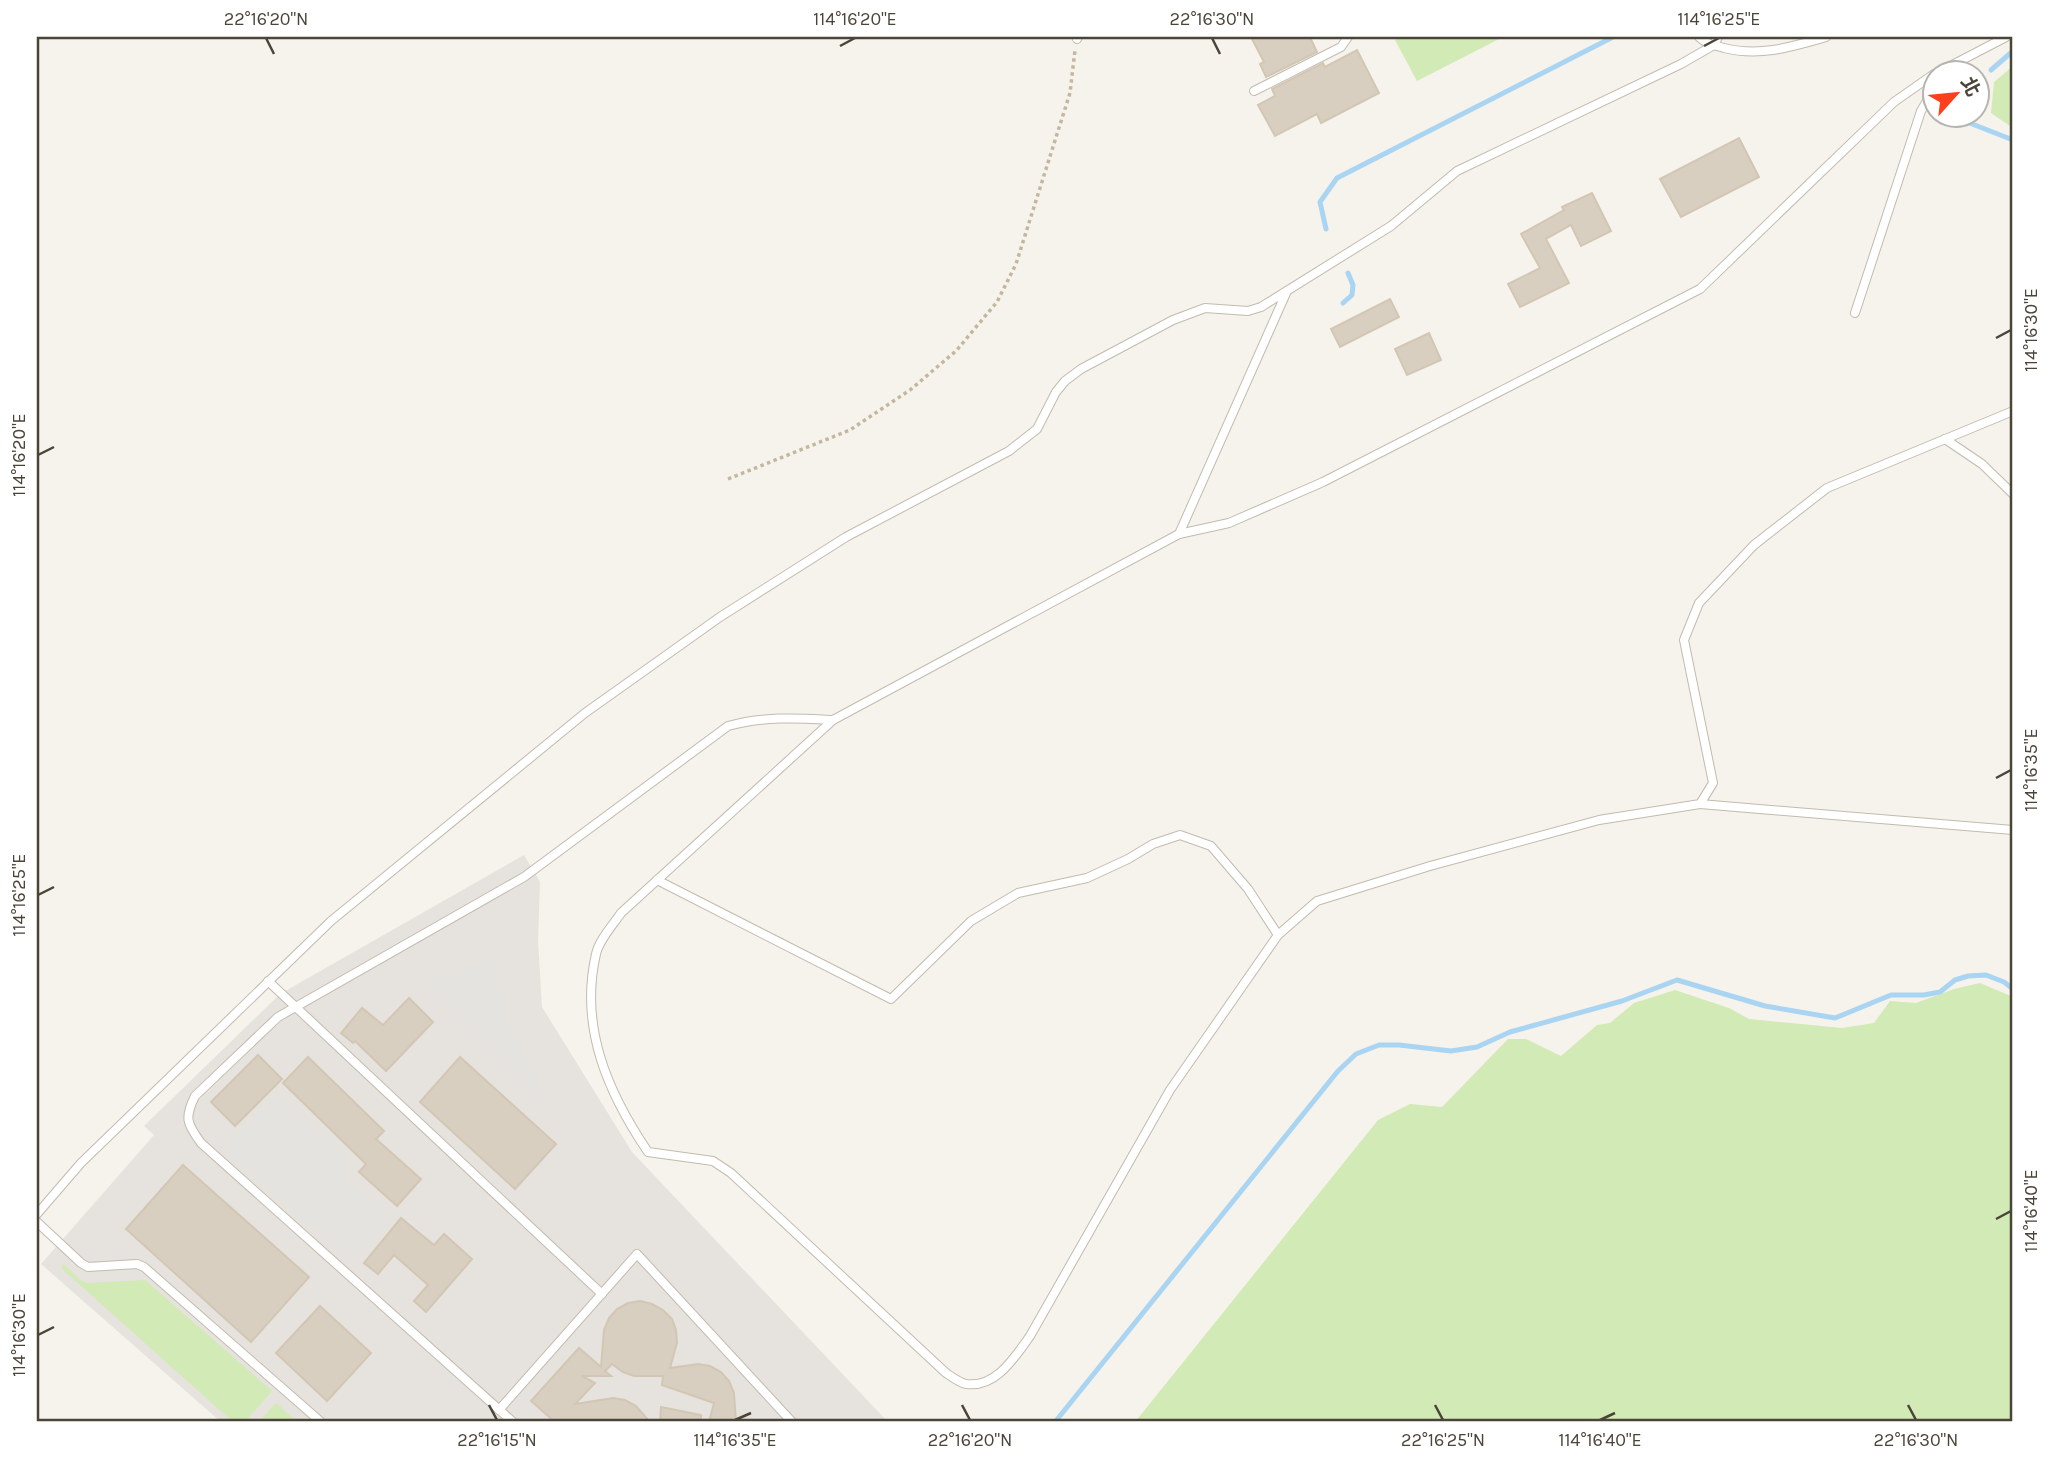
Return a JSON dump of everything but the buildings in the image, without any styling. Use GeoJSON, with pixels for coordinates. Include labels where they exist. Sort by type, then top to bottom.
{"type":"FeatureCollection","features":[{"type":"Feature","properties":{"kind":"lane"},"geometry":{"type":"LineString","coordinates":[[1254,91],[1341,47],[1348,37]]}},
{"type":"Feature","properties":{"kind":"lane"},"geometry":{"type":"LineString","coordinates":[[1699,37],[1705,42],[1716,41],[1743,53],[1777,51],[1826,37]]}},
{"type":"Feature","properties":{"kind":"lane"},"geometry":{"type":"LineString","coordinates":[[1960,60],[2006,37]]}},
{"type":"Feature","properties":{"kind":"lane"},"geometry":{"type":"LineString","coordinates":[[37,1214],[81,1163],[331,921],[585,713],[720,617],[846,537],[1009,451],[1037,429],[1056,392],[1081,369],[1173,320],[1205,308],[1248,311],[1261,307],[1391,226],[1457,171],[1681,64],[1716,41]]}},
{"type":"Feature","properties":{"kind":"lane"},"geometry":{"type":"LineString","coordinates":[[1920,84],[1894,102],[1700,289],[1323,482],[1229,523],[1180,534],[833,720],[621,913],[596,951],[592,992],[597,1042],[604,1074],[629,1124],[648,1152],[713,1161],[731,1173],[946,1373],[965,1384],[982,1383],[1010,1364],[1030,1336],[1170,1090],[1278,935],[1317,901],[1417,870],[1600,820],[1700,804],[2013,830]]}},
{"type":"Feature","properties":{"kind":"lane"},"geometry":{"type":"LineString","coordinates":[[1855,313],[1920,114]]}},
{"type":"Feature","properties":{"kind":"lane"},"geometry":{"type":"LineString","coordinates":[[1180,534],[1289,288]]}},
{"type":"Feature","properties":{"kind":"lane"},"geometry":{"type":"LineString","coordinates":[[1700,804],[1713,783],[1684,640],[1699,603],[1754,545],[1827,488],[2013,411]]}},
{"type":"Feature","properties":{"kind":"lane"},"geometry":{"type":"LineString","coordinates":[[1945,439],[1982,464],[2013,494]]}},
{"type":"Feature","properties":{"kind":"lane"},"geometry":{"type":"LineString","coordinates":[[513,1422],[201,1143],[190,1128],[187,1111],[195,1096],[278,1017],[524,877],[728,726],[751,720],[782,717],[833,720]]}},
{"type":"Feature","properties":{"kind":"lane"},"geometry":{"type":"LineString","coordinates":[[657,880],[891,999],[971,921],[1018,893],[1087,878],[1153,844],[1180,835],[1211,846],[1248,889],[1278,935]]}},
{"type":"Feature","properties":{"kind":"lane"},"geometry":{"type":"LineString","coordinates":[[268,981],[602,1294]]}},
{"type":"Feature","properties":{"kind":"lane"},"geometry":{"type":"LineString","coordinates":[[37,1222],[81,1263],[88,1266],[136,1264],[144,1267],[321,1422]]}},
{"type":"Feature","properties":{"kind":"lane"},"geometry":{"type":"LineString","coordinates":[[499,1410],[637,1254],[792,1422]]}},
{"type":"Feature","properties":{"kind":"path"},"geometry":{"type":"LineString","coordinates":[[728,479],[850,430],[910,390],[956,351],[997,302],[1016,264],[1070,93],[1077,38]]}},
{"type":"Feature","properties":{"kind":"shaded area"},"geometry":{"type":"Polygon","coordinates":[[[524,855],[540,882],[538,941],[542,1007],[632,1152],[888,1422],[221,1422],[41,1264],[154,1135],[144,1126],[280,994],[524,855]]]}},
{"type":"Feature","properties":{"kind":"shaded area"},"geometry":{"type":"Polygon","coordinates":[[[492,963],[507,1022],[554,1113],[426,984],[492,963]]]}},
{"type":"Feature","properties":{"kind":"shaded area"},"geometry":{"type":"Polygon","coordinates":[[[274,1094],[351,1163],[341,1175],[388,1216],[351,1259],[226,1149],[274,1094]]]}},
{"type":"Feature","properties":{"kind":"green space"},"geometry":{"type":"Polygon","coordinates":[[[1402,37],[1503,37],[1417,81],[1395,40],[1402,37]]]}},
{"type":"Feature","properties":{"kind":"green space"},"geometry":{"type":"Polygon","coordinates":[[[2013,66],[2013,128],[1991,113],[1994,82],[2013,66]]]}},
{"type":"Feature","properties":{"kind":"green space"},"geometry":{"type":"Polygon","coordinates":[[[1980,983],[2013,997],[2013,1422],[1135,1422],[1378,1120],[1410,1104],[1442,1107],[1508,1039],[1526,1039],[1561,1056],[1597,1025],[1610,1023],[1634,1003],[1675,990],[1729,1008],[1749,1019],[1842,1028],[1874,1023],[1890,1001],[1916,1003],[1980,983]]]}},
{"type":"Feature","properties":{"kind":"green space"},"geometry":{"type":"Polygon","coordinates":[[[64,1264],[80,1280],[87,1283],[145,1280],[272,1391],[245,1422],[233,1422],[61,1268],[64,1264]]]}},
{"type":"Feature","properties":{"kind":"green space"},"geometry":{"type":"Polygon","coordinates":[[[276,1403],[297,1422],[259,1422],[276,1403]]]}},
{"type":"Feature","properties":{"kind":"waterway"},"geometry":{"type":"LineString","coordinates":[[1326,229],[1320,202],[1337,178],[1613,37]]}},
{"type":"Feature","properties":{"kind":"waterway"},"geometry":{"type":"LineString","coordinates":[[1991,70],[2013,51]]}},
{"type":"Feature","properties":{"kind":"waterway"},"geometry":{"type":"LineString","coordinates":[[1988,130],[2013,140]]}},
{"type":"Feature","properties":{"kind":"waterway"},"geometry":{"type":"LineString","coordinates":[[1343,303],[1352,295],[1353,285],[1348,273]]}},
{"type":"Feature","properties":{"kind":"waterway"},"geometry":{"type":"LineString","coordinates":[[1055,1422],[1338,1071],[1356,1054],[1379,1045],[1451,1051],[1477,1047],[1510,1032],[1622,1001],[1677,980],[1765,1006],[1835,1018],[1891,995],[1940,992],[1955,980],[1968,976],[1986,975],[2013,989]]}}]}
